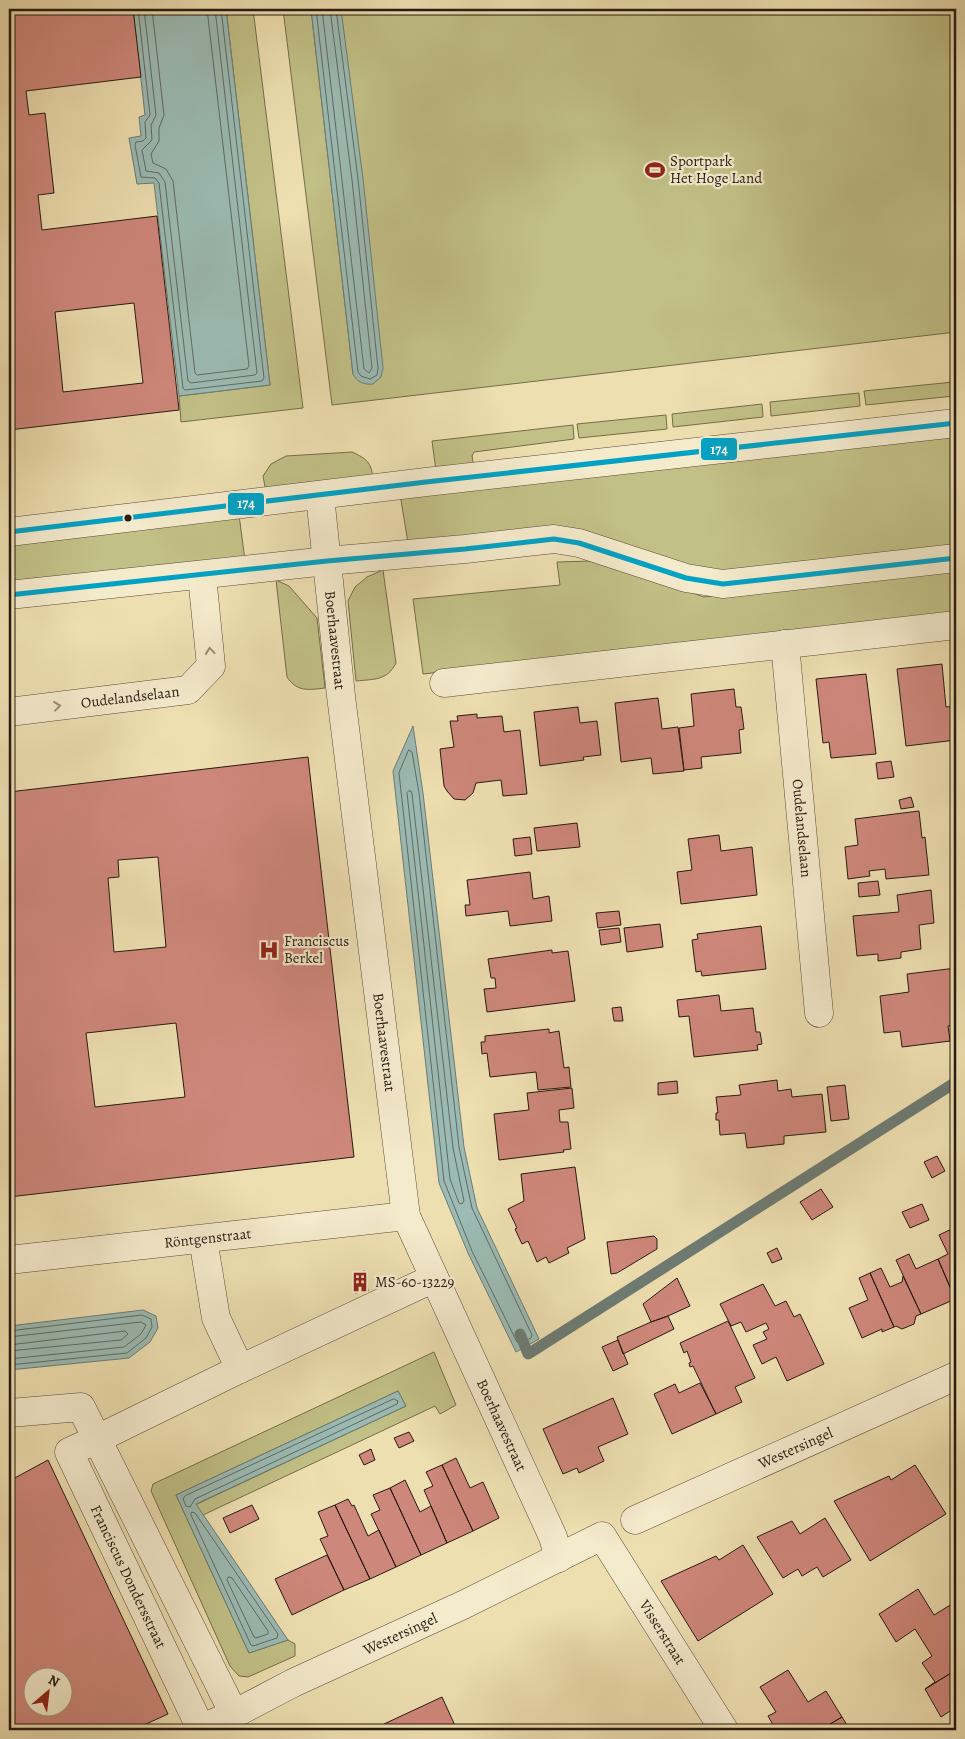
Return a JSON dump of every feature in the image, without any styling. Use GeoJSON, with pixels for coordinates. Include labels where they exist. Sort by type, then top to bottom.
{"type":"FeatureCollection","features":[{"type":"Feature","properties":{"kind":"street"},"geometry":{"type":"LineString","coordinates":[[9,532],[436,481],[956,423]]}},
{"type":"Feature","properties":{"kind":"street","name":"Boerhaavestraat"},"geometry":{"type":"LineString","coordinates":[[320,496],[342,696],[406,1216],[553,1537],[559,1558]]}},
{"type":"Feature","properties":{"kind":"street"},"geometry":{"type":"LineString","coordinates":[[9,595],[202,576],[327,561],[465,549],[554,538],[579,543],[686,578],[723,584],[956,558]]}},
{"type":"Feature","properties":{"kind":"street","name":"Oudelandselaan"},"geometry":{"type":"LineString","coordinates":[[9,712],[188,690],[211,666],[202,576]]}},
{"type":"Feature","properties":{"kind":"street"},"geometry":{"type":"LineString","coordinates":[[444,683],[956,625]]}},
{"type":"Feature","properties":{"kind":"street","name":"Oudelandselaan"},"geometry":{"type":"LineString","coordinates":[[785,644],[819,1013]]}},
{"type":"Feature","properties":{"kind":"street","name":"Röntgenstraat"},"geometry":{"type":"LineString","coordinates":[[9,1260],[406,1216]]}},
{"type":"Feature","properties":{"kind":"street"},"geometry":{"type":"LineString","coordinates":[[203,1239],[216,1318],[240,1369]]}},
{"type":"Feature","properties":{"kind":"street","name":"Franciscus Dondersstraat"},"geometry":{"type":"LineString","coordinates":[[200,1730],[69,1452],[434,1278]]}},
{"type":"Feature","properties":{"kind":"street","name":"Westersingel"},"geometry":{"type":"LineString","coordinates":[[636,1520],[956,1376]]}},
{"type":"Feature","properties":{"kind":"street"},"geometry":{"type":"LineString","coordinates":[[10,1413],[80,1407],[97,1439]]}},
{"type":"Feature","properties":{"kind":"street","name":"Franciscus Dondersstraat"},"geometry":{"type":"LineString","coordinates":[[97,1439],[234,1714]]}},
{"type":"Feature","properties":{"kind":"street","name":"Westersingel"},"geometry":{"type":"LineString","coordinates":[[200,1730],[293,1683],[463,1604],[602,1536]]}},
{"type":"Feature","properties":{"kind":"street","name":"Visserstraat"},"geometry":{"type":"LineString","coordinates":[[602,1536],[724,1730]]}},
{"type":"Feature","properties":{"kind":"shaded area"},"geometry":{"type":"Polygon","coordinates":[[[226,9],[253,9],[303,408],[181,422],[179,396],[270,385],[226,9]]]}},
{"type":"Feature","properties":{"kind":"shaded area","name":"Sportpark Het Hoge Land"},"geometry":{"type":"Polygon","coordinates":[[[283,9],[311,9],[353,374],[334,9],[956,9],[956,332],[332,405],[283,9]]]}},
{"type":"Feature","properties":{"kind":"shaded area"},"geometry":{"type":"Polygon","coordinates":[[[953,382],[954,396],[866,405],[864,391],[953,382]]]}},
{"type":"Feature","properties":{"kind":"shaded area"},"geometry":{"type":"Polygon","coordinates":[[[859,393],[860,406],[771,416],[770,402],[859,393]]]}},
{"type":"Feature","properties":{"kind":"shaded area"},"geometry":{"type":"Polygon","coordinates":[[[762,404],[763,417],[673,427],[672,414],[762,404]]]}},
{"type":"Feature","properties":{"kind":"shaded area"},"geometry":{"type":"Polygon","coordinates":[[[666,415],[667,429],[579,438],[577,424],[666,415]]]}},
{"type":"Feature","properties":{"kind":"shaded area"},"geometry":{"type":"Polygon","coordinates":[[[573,425],[574,439],[474,452],[472,456],[474,467],[436,471],[432,441],[573,425]]]}},
{"type":"Feature","properties":{"kind":"shaded area"},"geometry":{"type":"Polygon","coordinates":[[[956,431],[956,545],[730,572],[652,559],[408,543],[400,494],[956,431]]]}},
{"type":"Feature","properties":{"kind":"shaded area"},"geometry":{"type":"Polygon","coordinates":[[[352,452],[367,462],[371,468],[373,478],[266,492],[263,476],[271,464],[286,456],[352,452]]]}},
{"type":"Feature","properties":{"kind":"shaded area"},"geometry":{"type":"Polygon","coordinates":[[[239,515],[245,560],[9,585],[9,542],[239,515]]]}},
{"type":"Feature","properties":{"kind":"shaded area"},"geometry":{"type":"Polygon","coordinates":[[[592,561],[621,567],[704,597],[956,569],[956,614],[423,674],[413,599],[560,585],[557,562],[592,561]]]}},
{"type":"Feature","properties":{"kind":"shaded area"},"geometry":{"type":"Polygon","coordinates":[[[383,570],[396,663],[384,676],[356,681],[348,601],[355,587],[367,577],[383,570]]]}},
{"type":"Feature","properties":{"kind":"shaded area"},"geometry":{"type":"Polygon","coordinates":[[[276,580],[289,586],[317,618],[325,688],[299,688],[287,677],[276,580]]]}},
{"type":"Feature","properties":{"kind":"shaded area"},"geometry":{"type":"Polygon","coordinates":[[[434,1352],[456,1405],[440,1414],[435,1406],[203,1515],[195,1505],[406,1406],[398,1391],[176,1495],[249,1653],[288,1640],[295,1644],[295,1656],[248,1677],[239,1676],[230,1666],[151,1491],[153,1484],[434,1352]]]}},
{"type":"Feature","properties":{"kind":"water"},"geometry":{"type":"Polygon","coordinates":[[[133,9],[226,9],[270,385],[179,396],[154,183],[137,184],[129,138],[141,136],[139,117],[145,115],[133,9]]]}},
{"type":"Feature","properties":{"kind":"water"},"geometry":{"type":"Polygon","coordinates":[[[311,9],[341,9],[363,179],[383,368],[381,377],[373,384],[361,382],[353,374],[311,9]]]}},
{"type":"Feature","properties":{"kind":"water"},"geometry":{"type":"Polygon","coordinates":[[[413,726],[423,793],[464,1147],[477,1208],[539,1339],[516,1352],[468,1253],[439,1183],[393,771],[413,726]]]}},
{"type":"Feature","properties":{"kind":"water"},"geometry":{"type":"Polygon","coordinates":[[[143,1310],[156,1316],[158,1328],[150,1342],[129,1358],[9,1370],[9,1326],[143,1310]]]}},
{"type":"Feature","properties":{"kind":"water"},"geometry":{"type":"Polygon","coordinates":[[[398,1391],[406,1406],[196,1504],[288,1640],[249,1653],[176,1495],[398,1391]]]}},
{"type":"Feature","properties":{"kind":"building"},"geometry":{"type":"Polygon","coordinates":[[[9,9],[133,9],[141,77],[26,91],[29,115],[45,113],[54,193],[38,195],[42,230],[157,216],[179,410],[9,430],[9,9]],[[134,303],[55,312],[63,392],[143,383],[134,303]]]}},
{"type":"Feature","properties":{"kind":"building"},"geometry":{"type":"Polygon","coordinates":[[[942,664],[946,707],[956,706],[956,740],[906,746],[897,669],[942,664]]]}},
{"type":"Feature","properties":{"kind":"building"},"geometry":{"type":"Polygon","coordinates":[[[866,674],[876,754],[831,758],[829,742],[823,743],[816,679],[866,674]]]}},
{"type":"Feature","properties":{"kind":"building"},"geometry":{"type":"Polygon","coordinates":[[[734,689],[736,707],[741,707],[744,729],[739,730],[741,753],[701,757],[702,768],[684,770],[679,728],[694,726],[691,694],[734,689]]]}},
{"type":"Feature","properties":{"kind":"building"},"geometry":{"type":"Polygon","coordinates":[[[658,698],[662,729],[678,727],[684,771],[653,774],[651,758],[621,762],[615,703],[658,698]]]}},
{"type":"Feature","properties":{"kind":"building"},"geometry":{"type":"Polygon","coordinates":[[[578,707],[580,723],[597,721],[601,755],[583,757],[584,760],[540,766],[534,712],[578,707]]]}},
{"type":"Feature","properties":{"kind":"building"},"geometry":{"type":"Polygon","coordinates":[[[477,714],[477,718],[502,716],[504,732],[520,730],[527,794],[503,796],[501,780],[476,783],[473,793],[465,800],[454,799],[447,791],[444,786],[440,749],[454,747],[450,721],[458,721],[457,716],[477,714]]]}},
{"type":"Feature","properties":{"kind":"building"},"geometry":{"type":"Polygon","coordinates":[[[308,757],[354,1157],[9,1197],[9,792],[308,757]],[[158,857],[118,860],[119,877],[108,878],[114,952],[166,947],[158,857]],[[176,1023],[86,1033],[95,1107],[185,1097],[176,1023]]]}},
{"type":"Feature","properties":{"kind":"building"},"geometry":{"type":"Polygon","coordinates":[[[891,761],[894,777],[878,779],[876,763],[891,761]]]}},
{"type":"Feature","properties":{"kind":"building"},"geometry":{"type":"Polygon","coordinates":[[[911,797],[914,807],[901,809],[899,800],[911,797]]]}},
{"type":"Feature","properties":{"kind":"building"},"geometry":{"type":"Polygon","coordinates":[[[919,811],[922,838],[925,837],[929,875],[886,879],[885,869],[869,871],[870,876],[848,879],[845,847],[858,845],[855,819],[919,811]]]}},
{"type":"Feature","properties":{"kind":"building"},"geometry":{"type":"Polygon","coordinates":[[[577,823],[580,847],[537,851],[534,828],[577,823]]]}},
{"type":"Feature","properties":{"kind":"building"},"geometry":{"type":"Polygon","coordinates":[[[719,835],[721,851],[752,847],[757,895],[681,904],[677,872],[692,870],[688,839],[719,835]]]}},
{"type":"Feature","properties":{"kind":"building"},"geometry":{"type":"Polygon","coordinates":[[[530,837],[532,854],[515,856],[513,839],[530,837]]]}},
{"type":"Feature","properties":{"kind":"building"},"geometry":{"type":"Polygon","coordinates":[[[530,872],[533,899],[549,896],[552,921],[510,926],[508,911],[466,916],[465,905],[470,905],[467,880],[530,872]]]}},
{"type":"Feature","properties":{"kind":"building"},"geometry":{"type":"Polygon","coordinates":[[[878,881],[880,895],[859,897],[858,883],[878,881]]]}},
{"type":"Feature","properties":{"kind":"building"},"geometry":{"type":"Polygon","coordinates":[[[931,890],[934,923],[919,925],[921,949],[901,952],[901,958],[878,961],[878,954],[857,956],[853,916],[899,912],[897,895],[931,890]]]}},
{"type":"Feature","properties":{"kind":"building"},"geometry":{"type":"Polygon","coordinates":[[[619,911],[621,925],[598,928],[596,913],[619,911]]]}},
{"type":"Feature","properties":{"kind":"building"},"geometry":{"type":"Polygon","coordinates":[[[660,924],[663,947],[627,952],[624,928],[660,924]]]}},
{"type":"Feature","properties":{"kind":"building"},"geometry":{"type":"Polygon","coordinates":[[[761,926],[766,969],[702,976],[701,971],[696,972],[692,940],[698,939],[697,934],[761,926]]]}},
{"type":"Feature","properties":{"kind":"building"},"geometry":{"type":"Polygon","coordinates":[[[619,928],[621,942],[601,945],[599,930],[619,928]]]}},
{"type":"Feature","properties":{"kind":"building"},"geometry":{"type":"Polygon","coordinates":[[[552,950],[552,953],[568,951],[575,1001],[487,1012],[484,989],[496,988],[495,978],[491,978],[488,959],[552,950]]]}},
{"type":"Feature","properties":{"kind":"building"},"geometry":{"type":"Polygon","coordinates":[[[956,968],[956,1025],[948,1026],[950,1041],[902,1047],[900,1031],[884,1033],[880,996],[909,992],[907,974],[956,968]]]}},
{"type":"Feature","properties":{"kind":"building"},"geometry":{"type":"Polygon","coordinates":[[[719,995],[721,1011],[753,1008],[756,1032],[760,1032],[762,1044],[757,1045],[758,1050],[694,1057],[689,1016],[679,1017],[677,1000],[719,995]]]}},
{"type":"Feature","properties":{"kind":"building"},"geometry":{"type":"Polygon","coordinates":[[[621,1007],[623,1021],[614,1021],[612,1008],[621,1007]]]}},
{"type":"Feature","properties":{"kind":"building"},"geometry":{"type":"Polygon","coordinates":[[[549,1029],[549,1033],[559,1031],[564,1068],[569,1067],[571,1087],[538,1090],[536,1072],[490,1077],[487,1053],[482,1054],[481,1042],[485,1042],[485,1036],[549,1029]]]}},
{"type":"Feature","properties":{"kind":"building"},"geometry":{"type":"Polygon","coordinates":[[[777,1080],[778,1091],[791,1089],[792,1097],[822,1094],[826,1132],[784,1136],[784,1144],[747,1148],[745,1133],[720,1135],[719,1120],[716,1120],[716,1113],[718,1113],[716,1097],[741,1095],[739,1085],[777,1080]]]}},
{"type":"Feature","properties":{"kind":"building"},"geometry":{"type":"Polygon","coordinates":[[[677,1081],[678,1093],[658,1095],[658,1083],[677,1081]]]}},
{"type":"Feature","properties":{"kind":"building"},"geometry":{"type":"Polygon","coordinates":[[[845,1085],[849,1119],[831,1121],[827,1087],[845,1085]]]}},
{"type":"Feature","properties":{"kind":"building"},"geometry":{"type":"Polygon","coordinates":[[[572,1088],[574,1108],[559,1110],[560,1122],[568,1122],[571,1149],[563,1150],[564,1152],[499,1160],[494,1114],[529,1110],[527,1093],[572,1088]]]}},
{"type":"Feature","properties":{"kind":"building"},"geometry":{"type":"Polygon","coordinates":[[[937,1156],[945,1171],[932,1178],[924,1162],[937,1156]]]}},
{"type":"Feature","properties":{"kind":"building"},"geometry":{"type":"Polygon","coordinates":[[[575,1167],[585,1239],[567,1248],[569,1253],[549,1263],[546,1257],[537,1262],[528,1241],[522,1244],[508,1209],[524,1201],[521,1174],[575,1167]]]}},
{"type":"Feature","properties":{"kind":"building"},"geometry":{"type":"Polygon","coordinates":[[[821,1189],[833,1207],[812,1220],[800,1202],[821,1189]]]}},
{"type":"Feature","properties":{"kind":"building"},"geometry":{"type":"Polygon","coordinates":[[[922,1204],[929,1220],[910,1228],[902,1212],[922,1204]]]}},
{"type":"Feature","properties":{"kind":"building"},"geometry":{"type":"Polygon","coordinates":[[[956,1227],[956,1301],[938,1259],[948,1254],[939,1235],[956,1227]]]}},
{"type":"Feature","properties":{"kind":"building"},"geometry":{"type":"Polygon","coordinates":[[[654,1236],[657,1239],[657,1249],[617,1273],[611,1274],[607,1242],[654,1236]]]}},
{"type":"Feature","properties":{"kind":"building"},"geometry":{"type":"Polygon","coordinates":[[[777,1248],[782,1259],[772,1263],[767,1253],[777,1248]]]}},
{"type":"Feature","properties":{"kind":"building"},"geometry":{"type":"Polygon","coordinates":[[[909,1254],[916,1269],[938,1259],[956,1301],[953,1300],[921,1314],[896,1260],[909,1254]]]}},
{"type":"Feature","properties":{"kind":"building"},"geometry":{"type":"Polygon","coordinates":[[[881,1268],[890,1287],[902,1282],[903,1276],[921,1314],[916,1316],[914,1324],[902,1329],[894,1327],[870,1273],[881,1268]]]}},
{"type":"Feature","properties":{"kind":"building","name":"MS-60-13229"},"geometry":{"type":"Polygon","coordinates":[[[365,1271],[368,1291],[355,1293],[353,1273],[365,1271]]]}},
{"type":"Feature","properties":{"kind":"building"},"geometry":{"type":"Polygon","coordinates":[[[870,1273],[894,1327],[882,1332],[882,1329],[862,1338],[849,1308],[868,1300],[859,1278],[870,1273]]]}},
{"type":"Feature","properties":{"kind":"building"},"geometry":{"type":"Polygon","coordinates":[[[677,1278],[690,1306],[651,1322],[643,1304],[677,1278]]]}},
{"type":"Feature","properties":{"kind":"building"},"geometry":{"type":"Polygon","coordinates":[[[763,1284],[775,1306],[786,1301],[794,1317],[800,1314],[824,1364],[787,1381],[776,1357],[762,1364],[753,1345],[767,1339],[763,1332],[769,1329],[766,1323],[746,1332],[741,1322],[731,1326],[720,1304],[763,1284]]]}},
{"type":"Feature","properties":{"kind":"building"},"geometry":{"type":"Polygon","coordinates":[[[668,1316],[674,1329],[623,1354],[617,1337],[668,1316]]]}},
{"type":"Feature","properties":{"kind":"building"},"geometry":{"type":"Polygon","coordinates":[[[728,1321],[755,1378],[735,1387],[742,1402],[716,1414],[693,1366],[690,1367],[689,1363],[691,1362],[687,1351],[684,1353],[680,1343],[728,1321]]]}},
{"type":"Feature","properties":{"kind":"building"},"geometry":{"type":"Polygon","coordinates":[[[618,1340],[628,1364],[613,1371],[602,1347],[618,1340]]]}},
{"type":"Feature","properties":{"kind":"building"},"geometry":{"type":"Polygon","coordinates":[[[700,1383],[716,1414],[672,1434],[654,1394],[675,1384],[679,1393],[700,1383]]]}},
{"type":"Feature","properties":{"kind":"building"},"geometry":{"type":"Polygon","coordinates":[[[613,1398],[628,1434],[598,1447],[604,1461],[579,1473],[577,1468],[563,1474],[543,1429],[613,1398]]]}},
{"type":"Feature","properties":{"kind":"building"},"geometry":{"type":"Polygon","coordinates":[[[9,1403],[13,1441],[9,1441],[9,1403]]]}},
{"type":"Feature","properties":{"kind":"building"},"geometry":{"type":"Polygon","coordinates":[[[409,1432],[414,1441],[399,1448],[394,1438],[409,1432]]]}},
{"type":"Feature","properties":{"kind":"building"},"geometry":{"type":"Polygon","coordinates":[[[371,1449],[375,1460],[364,1465],[359,1455],[371,1449]]]}},
{"type":"Feature","properties":{"kind":"building"},"geometry":{"type":"Polygon","coordinates":[[[456,1458],[470,1488],[483,1482],[499,1518],[473,1531],[442,1465],[456,1458]]]}},
{"type":"Feature","properties":{"kind":"building"},"geometry":{"type":"Polygon","coordinates":[[[48,1460],[168,1714],[133,1730],[9,1730],[9,1475],[11,1480],[48,1460]]]}},
{"type":"Feature","properties":{"kind":"building"},"geometry":{"type":"Polygon","coordinates":[[[442,1465],[473,1531],[447,1543],[424,1490],[433,1486],[426,1472],[442,1465]]]}},
{"type":"Feature","properties":{"kind":"building"},"geometry":{"type":"Polygon","coordinates":[[[915,1465],[946,1514],[870,1561],[834,1501],[889,1476],[891,1480],[915,1465]]]}},
{"type":"Feature","properties":{"kind":"building"},"geometry":{"type":"Polygon","coordinates":[[[405,1480],[420,1512],[431,1506],[447,1543],[421,1555],[390,1488],[405,1480]]]}},
{"type":"Feature","properties":{"kind":"building"},"geometry":{"type":"Polygon","coordinates":[[[390,1488],[421,1555],[396,1567],[371,1514],[380,1510],[373,1495],[390,1488]]]}},
{"type":"Feature","properties":{"kind":"building"},"geometry":{"type":"Polygon","coordinates":[[[348,1499],[352,1506],[354,1505],[368,1536],[379,1530],[396,1567],[370,1579],[335,1505],[348,1499]]]}},
{"type":"Feature","properties":{"kind":"building"},"geometry":{"type":"Polygon","coordinates":[[[252,1505],[259,1519],[230,1533],[223,1518],[252,1505]]]}},
{"type":"Feature","properties":{"kind":"building"},"geometry":{"type":"Polygon","coordinates":[[[335,1505],[370,1579],[344,1590],[320,1539],[328,1536],[318,1512],[335,1505]]]}},
{"type":"Feature","properties":{"kind":"building"},"geometry":{"type":"Polygon","coordinates":[[[825,1518],[851,1560],[823,1577],[817,1567],[802,1576],[798,1569],[783,1578],[757,1537],[792,1521],[800,1534],[825,1518]]]}},
{"type":"Feature","properties":{"kind":"building"},"geometry":{"type":"Polygon","coordinates":[[[743,1545],[773,1594],[698,1641],[661,1581],[716,1556],[719,1560],[743,1545]]]}},
{"type":"Feature","properties":{"kind":"building"},"geometry":{"type":"Polygon","coordinates":[[[327,1555],[344,1590],[292,1615],[275,1579],[327,1555]]]}},
{"type":"Feature","properties":{"kind":"building"},"geometry":{"type":"Polygon","coordinates":[[[918,1589],[934,1615],[952,1604],[956,1611],[956,1670],[925,1689],[935,1682],[922,1663],[932,1656],[915,1629],[896,1642],[879,1614],[918,1589]]]}},
{"type":"Feature","properties":{"kind":"building"},"geometry":{"type":"Polygon","coordinates":[[[788,1670],[808,1702],[826,1691],[842,1717],[820,1730],[776,1730],[768,1716],[776,1712],[760,1687],[788,1670]]]}},
{"type":"Feature","properties":{"kind":"building"},"geometry":{"type":"Polygon","coordinates":[[[956,1670],[956,1707],[941,1717],[925,1689],[956,1670]]]}},
{"type":"Feature","properties":{"kind":"building"},"geometry":{"type":"Polygon","coordinates":[[[442,1697],[457,1730],[387,1730],[384,1724],[442,1697]]]}},
{"type":"Feature","properties":{"kind":"building"},"geometry":{"type":"Polygon","coordinates":[[[842,1717],[850,1730],[820,1730],[842,1717]]]}},
{"type":"Feature","properties":{"kind":"waterway"},"geometry":{"type":"LineString","coordinates":[[520,1334],[528,1354],[956,1082]]}},
{"type":"Feature","properties":{"kind":"transit line","name":"174"},"geometry":{"type":"LineString","coordinates":[[9,532],[426,482],[956,423]]}},
{"type":"Feature","properties":{"kind":"transit line","name":"174"},"geometry":{"type":"LineString","coordinates":[[9,595],[554,539],[579,543],[686,578],[723,584],[956,558]]}},
{"type":"Feature","properties":{"kind":"place","name":"Sportpark Het Hoge Land"},"geometry":{"type":"Point","coordinates":[655,170]}},
{"type":"Feature","properties":{"kind":"place","name":"Franciscus Berkel"},"geometry":{"type":"Point","coordinates":[269,950]}},
{"type":"Feature","properties":{"kind":"place","name":"MS-60-13229"},"geometry":{"type":"Point","coordinates":[360,1282]}}]}
